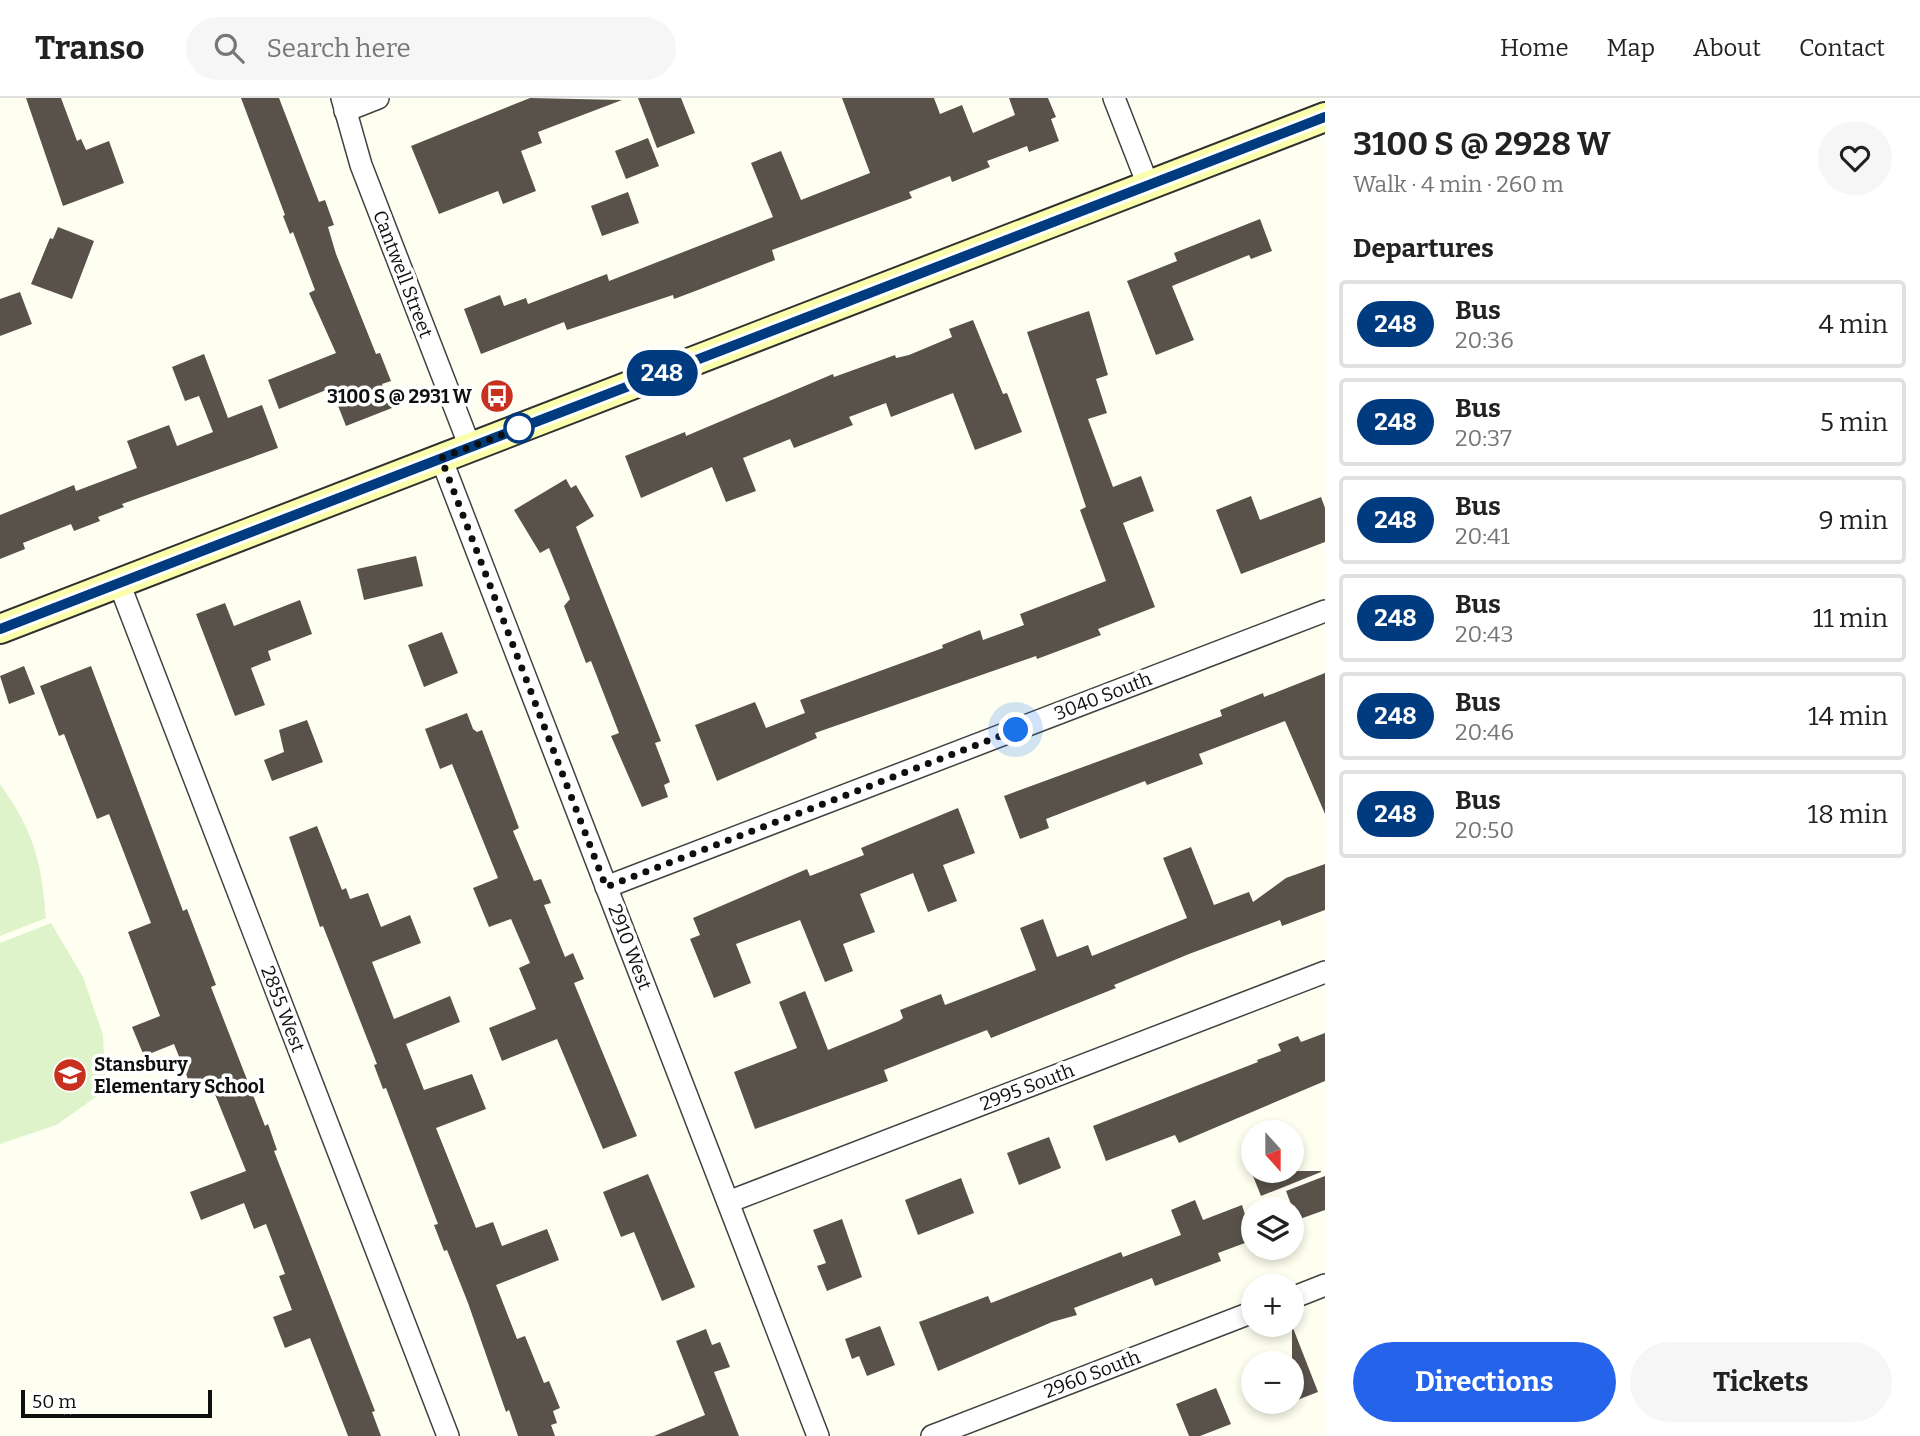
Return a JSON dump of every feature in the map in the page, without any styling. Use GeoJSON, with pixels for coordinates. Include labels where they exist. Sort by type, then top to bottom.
{"type":"FeatureCollection","features":[{"type":"Feature","properties":{"kind":"main road"},"geometry":{"type":"LineString","coordinates":[[0,629],[1325,117]]}},
{"type":"Feature","properties":{"kind":"street"},"geometry":{"type":"LineString","coordinates":[[343,104],[378,98]]}},
{"type":"Feature","properties":{"kind":"street"},"geometry":{"type":"LineString","coordinates":[[1114,98],[1148,185]]}},
{"type":"Feature","properties":{"kind":"street","name":"Cantwell Street"},"geometry":{"type":"LineString","coordinates":[[343,104],[360,165],[470,447]]}},
{"type":"Feature","properties":{"kind":"street","name":"2910 West"},"geometry":{"type":"LineString","coordinates":[[441,458],[818,1436]]}},
{"type":"Feature","properties":{"kind":"street","name":"2855 West"},"geometry":{"type":"LineString","coordinates":[[119,583],[449,1436]]}},
{"type":"Feature","properties":{"kind":"street","name":"3040 South"},"geometry":{"type":"LineString","coordinates":[[606,887],[1325,611]]}},
{"type":"Feature","properties":{"kind":"street","name":"2995 South"},"geometry":{"type":"LineString","coordinates":[[728,1202],[1325,972]]}},
{"type":"Feature","properties":{"kind":"street"},"geometry":{"type":"LineString","coordinates":[[1304,1293],[1325,1285]]}},
{"type":"Feature","properties":{"kind":"street","name":"2960 South"},"geometry":{"type":"LineString","coordinates":[[932,1436],[1241,1317]]}},
{"type":"Feature","properties":{"kind":"green space"},"geometry":{"type":"Polygon","coordinates":[[[0,784],[21,817],[34,847],[46,918],[0,936],[0,784]]]}},
{"type":"Feature","properties":{"kind":"green space"},"geometry":{"type":"Polygon","coordinates":[[[51,923],[83,977],[103,1035],[106,1090],[56,1125],[0,1144],[0,943],[51,923]]]}},
{"type":"Feature","properties":{"kind":"building"},"geometry":{"type":"Polygon","coordinates":[[[26,98],[61,98],[77,141],[81,139],[86,150],[109,141],[124,183],[63,206],[26,98]]]}},
{"type":"Feature","properties":{"kind":"building"},"geometry":{"type":"Polygon","coordinates":[[[241,98],[279,98],[319,202],[325,200],[334,225],[328,227],[336,254],[376,354],[380,353],[391,381],[382,384],[392,408],[346,426],[331,388],[279,409],[268,380],[336,353],[309,293],[315,290],[293,232],[290,234],[283,216],[285,215],[241,98]]]}},
{"type":"Feature","properties":{"kind":"building"},"geometry":{"type":"Polygon","coordinates":[[[530,98],[622,100],[538,132],[542,143],[521,151],[536,191],[503,204],[498,191],[439,214],[411,146],[530,98]]]}},
{"type":"Feature","properties":{"kind":"building"},"geometry":{"type":"Polygon","coordinates":[[[638,98],[681,98],[695,133],[657,148],[638,98]]]}},
{"type":"Feature","properties":{"kind":"building"},"geometry":{"type":"Polygon","coordinates":[[[842,98],[934,98],[940,114],[962,105],[973,133],[1015,115],[1009,98],[1048,98],[1056,117],[1051,119],[1059,141],[1029,152],[1027,146],[987,161],[990,167],[952,182],[950,176],[909,192],[912,198],[772,250],[775,260],[674,299],[673,295],[567,330],[564,322],[481,354],[464,309],[500,295],[504,306],[526,298],[528,304],[607,274],[609,281],[773,217],[751,163],[781,151],[801,200],[870,173],[842,98]]]}},
{"type":"Feature","properties":{"kind":"building"},"geometry":{"type":"Polygon","coordinates":[[[648,138],[659,166],[626,179],[615,151],[648,138]]]}},
{"type":"Feature","properties":{"kind":"building"},"geometry":{"type":"Polygon","coordinates":[[[628,192],[639,223],[602,236],[591,206],[628,192]]]}},
{"type":"Feature","properties":{"kind":"building"},"geometry":{"type":"Polygon","coordinates":[[[1260,219],[1272,251],[1251,259],[1249,255],[1172,286],[1194,340],[1156,355],[1127,281],[1177,261],[1174,253],[1260,219]]]}},
{"type":"Feature","properties":{"kind":"building"},"geometry":{"type":"Polygon","coordinates":[[[58,227],[94,241],[72,299],[31,284],[50,238],[53,239],[58,227]]]}},
{"type":"Feature","properties":{"kind":"building"},"geometry":{"type":"Polygon","coordinates":[[[20,292],[32,324],[0,336],[0,299],[20,292]]]}},
{"type":"Feature","properties":{"kind":"building"},"geometry":{"type":"Polygon","coordinates":[[[1089,311],[1108,375],[1096,379],[1107,413],[1088,419],[1113,487],[1141,476],[1154,511],[1123,523],[1155,607],[1098,629],[1101,635],[1037,659],[1036,656],[815,733],[817,738],[717,781],[695,725],[755,702],[766,728],[805,713],[800,700],[943,648],[942,645],[980,630],[983,640],[1024,625],[1020,614],[1106,581],[1080,510],[1086,507],[1027,332],[1089,311]]]}},
{"type":"Feature","properties":{"kind":"building"},"geometry":{"type":"Polygon","coordinates":[[[973,320],[1003,394],[1007,393],[1022,432],[975,450],[953,393],[891,417],[886,403],[849,417],[853,425],[794,448],[790,439],[743,458],[756,491],[726,502],[712,467],[641,498],[625,456],[685,432],[686,436],[833,374],[834,377],[895,355],[896,358],[909,355],[952,337],[949,329],[973,320]]]}},
{"type":"Feature","properties":{"kind":"building"},"geometry":{"type":"Polygon","coordinates":[[[204,354],[228,418],[262,405],[278,448],[122,504],[124,507],[98,517],[100,521],[74,531],[71,524],[23,543],[25,549],[0,559],[0,515],[74,485],[76,491],[137,468],[127,441],[169,425],[177,446],[213,432],[199,396],[185,401],[172,367],[204,354]]]}},
{"type":"Feature","properties":{"kind":"building"},"geometry":{"type":"Polygon","coordinates":[[[566,479],[571,488],[576,485],[594,516],[576,527],[661,741],[655,743],[670,782],[664,785],[668,797],[642,807],[611,736],[619,733],[591,661],[586,663],[564,606],[570,599],[549,548],[540,553],[514,510],[566,479]]]}},
{"type":"Feature","properties":{"kind":"building"},"geometry":{"type":"Polygon","coordinates":[[[1251,496],[1260,520],[1321,497],[1325,508],[1325,542],[1241,574],[1216,510],[1251,496]]]}},
{"type":"Feature","properties":{"kind":"building"},"geometry":{"type":"Polygon","coordinates":[[[416,556],[423,586],[364,600],[357,569],[416,556]]]}},
{"type":"Feature","properties":{"kind":"building"},"geometry":{"type":"Polygon","coordinates":[[[300,600],[312,634],[268,651],[271,660],[251,668],[265,705],[235,716],[196,614],[225,603],[234,626],[300,600]]]}},
{"type":"Feature","properties":{"kind":"building"},"geometry":{"type":"Polygon","coordinates":[[[442,632],[458,673],[424,687],[408,645],[442,632]]]}},
{"type":"Feature","properties":{"kind":"building"},"geometry":{"type":"Polygon","coordinates":[[[24,666],[35,694],[9,704],[0,676],[24,666]]]}},
{"type":"Feature","properties":{"kind":"building"},"geometry":{"type":"Polygon","coordinates":[[[91,666],[183,911],[187,909],[216,985],[211,987],[265,1126],[268,1124],[277,1150],[274,1151],[375,1411],[372,1412],[381,1436],[348,1436],[310,1338],[285,1348],[273,1317],[292,1310],[279,1276],[285,1274],[266,1224],[254,1229],[244,1203],[201,1220],[190,1192],[246,1171],[208,1077],[190,1084],[174,1044],[144,1056],[132,1027],[160,1016],[128,932],[151,923],[109,814],[97,819],[64,734],[59,736],[40,686],[91,666]]]}},
{"type":"Feature","properties":{"kind":"building"},"geometry":{"type":"Polygon","coordinates":[[[1325,673],[1325,814],[1285,721],[1199,754],[1203,764],[1147,785],[1145,781],[1046,819],[1049,828],[1020,839],[1004,796],[1222,716],[1220,710],[1263,693],[1264,697],[1325,673]]]}},
{"type":"Feature","properties":{"kind":"building"},"geometry":{"type":"Polygon","coordinates":[[[467,713],[473,729],[477,732],[482,730],[519,828],[513,831],[534,881],[541,879],[551,903],[544,905],[565,957],[573,953],[584,979],[574,983],[637,1136],[603,1149],[557,1039],[502,1061],[489,1028],[536,1009],[519,968],[530,963],[511,919],[489,927],[473,888],[498,878],[452,764],[440,769],[425,729],[467,713]]]}},
{"type":"Feature","properties":{"kind":"building"},"geometry":{"type":"Polygon","coordinates":[[[307,720],[323,762],[272,781],[264,760],[284,752],[279,730],[307,720]]]}},
{"type":"Feature","properties":{"kind":"building"},"geometry":{"type":"Polygon","coordinates":[[[958,808],[975,853],[943,865],[957,901],[928,912],[913,873],[860,894],[875,932],[843,944],[853,971],[825,982],[800,920],[736,944],[751,983],[714,998],[690,939],[700,935],[693,918],[807,869],[810,876],[864,855],[861,848],[958,808]]]}},
{"type":"Feature","properties":{"kind":"building"},"geometry":{"type":"Polygon","coordinates":[[[317,826],[342,890],[346,888],[350,899],[368,893],[381,927],[410,915],[421,943],[372,962],[394,1019],[450,996],[460,1022],[406,1044],[424,1090],[472,1074],[486,1109],[436,1128],[476,1228],[493,1222],[502,1246],[547,1229],[559,1260],[496,1285],[517,1339],[525,1336],[544,1383],[549,1381],[560,1408],[553,1411],[557,1423],[551,1425],[555,1436],[518,1436],[509,1410],[506,1412],[468,1303],[434,1225],[438,1224],[386,1088],[383,1089],[374,1065],[377,1064],[323,926],[320,927],[289,837],[317,826]]]}},
{"type":"Feature","properties":{"kind":"building"},"geometry":{"type":"Polygon","coordinates":[[[1191,847],[1214,905],[1249,892],[1253,902],[1286,878],[1325,864],[1325,910],[1282,926],[1280,920],[1189,954],[1114,985],[1116,988],[991,1038],[987,1030],[884,1070],[888,1081],[755,1129],[734,1072],[797,1048],[779,1002],[805,991],[828,1050],[899,1021],[903,1018],[900,1010],[941,994],[945,1005],[1036,970],[1020,928],[1043,919],[1057,957],[1088,945],[1092,956],[1187,918],[1163,858],[1191,847]]]}},
{"type":"Feature","properties":{"kind":"building"},"geometry":{"type":"Polygon","coordinates":[[[1325,1033],[1325,1081],[1179,1143],[1175,1135],[1106,1161],[1093,1126],[1258,1062],[1257,1060],[1281,1051],[1278,1044],[1298,1036],[1301,1042],[1325,1033]]]}},
{"type":"Feature","properties":{"kind":"building"},"geometry":{"type":"Polygon","coordinates":[[[1049,1137],[1061,1168],[1019,1185],[1007,1153],[1049,1137]]]}},
{"type":"Feature","properties":{"kind":"building"},"geometry":{"type":"Polygon","coordinates":[[[1304,1171],[1321,1172],[1304,1179],[1304,1171]]]}},
{"type":"Feature","properties":{"kind":"building"},"geometry":{"type":"Polygon","coordinates":[[[648,1174],[695,1287],[662,1301],[634,1232],[621,1237],[603,1192],[648,1174]]]}},
{"type":"Feature","properties":{"kind":"building"},"geometry":{"type":"Polygon","coordinates":[[[1325,1176],[1325,1210],[1304,1218],[1304,1197],[1288,1197],[1286,1191],[1325,1176]]]}},
{"type":"Feature","properties":{"kind":"building"},"geometry":{"type":"Polygon","coordinates":[[[961,1178],[974,1213],[918,1235],[905,1200],[961,1178]]]}},
{"type":"Feature","properties":{"kind":"building"},"geometry":{"type":"Polygon","coordinates":[[[1256,1183],[1294,1183],[1261,1196],[1256,1183]]]}},
{"type":"Feature","properties":{"kind":"building"},"geometry":{"type":"Polygon","coordinates":[[[1195,1200],[1203,1220],[1241,1205],[1241,1244],[1218,1253],[1221,1261],[1155,1286],[1152,1278],[1074,1308],[1077,1315],[1052,1322],[938,1371],[919,1322],[988,1296],[991,1303],[1121,1252],[1123,1257],[1181,1235],[1171,1210],[1195,1200]]]}},
{"type":"Feature","properties":{"kind":"building"},"geometry":{"type":"Polygon","coordinates":[[[842,1219],[862,1277],[827,1291],[817,1266],[826,1263],[813,1230],[842,1219]]]}},
{"type":"Feature","properties":{"kind":"building"},"geometry":{"type":"Polygon","coordinates":[[[880,1326],[895,1365],[867,1376],[859,1356],[852,1359],[845,1339],[880,1326]]]}},
{"type":"Feature","properties":{"kind":"building"},"geometry":{"type":"Polygon","coordinates":[[[706,1329],[712,1345],[720,1342],[730,1367],[714,1372],[739,1436],[654,1436],[705,1415],[676,1341],[706,1329]]]}},
{"type":"Feature","properties":{"kind":"building"},"geometry":{"type":"Polygon","coordinates":[[[1292,1337],[1297,1337],[1302,1351],[1292,1351],[1292,1337]]]}},
{"type":"Feature","properties":{"kind":"building"},"geometry":{"type":"Polygon","coordinates":[[[1304,1356],[1318,1392],[1304,1397],[1304,1356]]]}},
{"type":"Feature","properties":{"kind":"building"},"geometry":{"type":"Polygon","coordinates":[[[1216,1388],[1231,1424],[1200,1436],[1189,1436],[1176,1404],[1216,1388]]]}},
{"type":"Feature","properties":{"kind":"bus line","name":"248"},"geometry":{"type":"LineString","coordinates":[[0,629],[1325,117]]}},
{"type":"Feature","properties":{"kind":"place","name":"3100 S @ 2931 W"},"geometry":{"type":"Point","coordinates":[497,396]}},
{"type":"Feature","properties":{"kind":"place","name":"Stansbury Elementary School"},"geometry":{"type":"Point","coordinates":[70,1075]}},
{"type":"Feature","properties":{"kind":"route"},"geometry":{"type":"LineString","coordinates":[[519,428],[522,427],[441,458],[606,887],[1016,730]]}}]}
